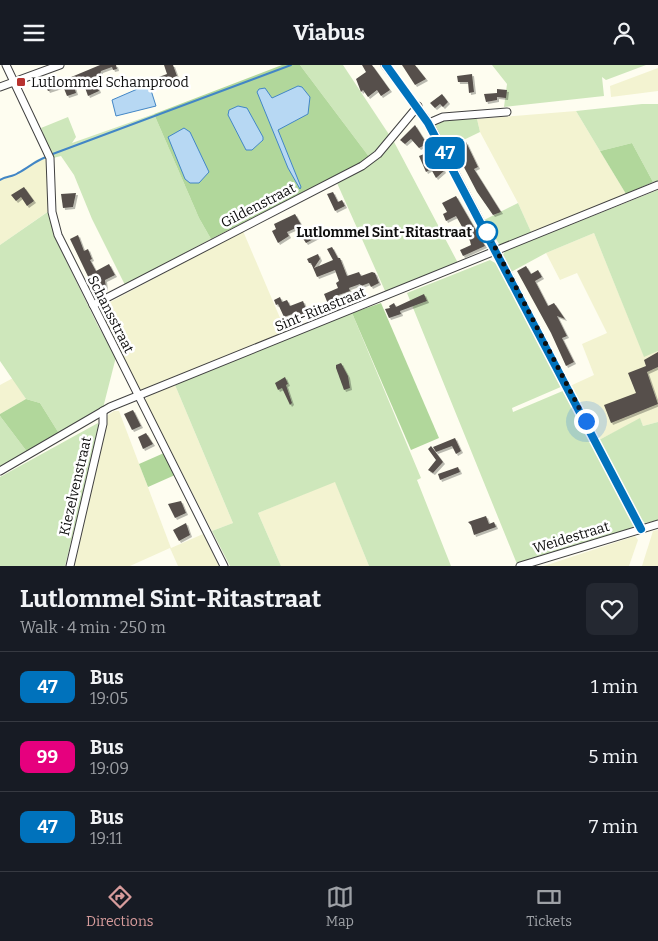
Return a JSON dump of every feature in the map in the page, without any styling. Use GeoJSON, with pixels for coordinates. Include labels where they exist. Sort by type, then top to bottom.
{"type":"FeatureCollection","features":[{"type":"Feature","properties":{"kind":"street","name":"Schansstraat"},"geometry":{"type":"LineString","coordinates":[[6,65],[50,156],[55,226],[224,566]]}},
{"type":"Feature","properties":{"kind":"street"},"geometry":{"type":"LineString","coordinates":[[0,87],[60,65]]}},
{"type":"Feature","properties":{"kind":"street"},"geometry":{"type":"LineString","coordinates":[[386,65],[418,106],[428,123],[497,250],[641,529]]}},
{"type":"Feature","properties":{"kind":"street","name":"Gildenstraat"},"geometry":{"type":"LineString","coordinates":[[93,305],[362,166],[378,154],[418,106]]}},
{"type":"Feature","properties":{"kind":"street"},"geometry":{"type":"LineString","coordinates":[[428,123],[443,117],[507,112]]}},
{"type":"Feature","properties":{"kind":"street","name":"Sint-Ritastraat"},"geometry":{"type":"LineString","coordinates":[[0,471],[103,411],[658,185]]}},
{"type":"Feature","properties":{"kind":"street","name":"Kiezelvenstraat"},"geometry":{"type":"LineString","coordinates":[[70,566],[103,424],[103,411]]}},
{"type":"Feature","properties":{"kind":"street","name":"Weidestraat"},"geometry":{"type":"LineString","coordinates":[[520,566],[658,524]]}},
{"type":"Feature","properties":{"kind":"green space"},"geometry":{"type":"Polygon","coordinates":[[[282,65],[300,65],[370,158],[211,239],[199,218],[154,114],[282,65]]]}},
{"type":"Feature","properties":{"kind":"green space"},"geometry":{"type":"Polygon","coordinates":[[[300,65],[343,65],[390,136],[370,158],[300,65]]]}},
{"type":"Feature","properties":{"kind":"green space"},"geometry":{"type":"Polygon","coordinates":[[[492,65],[646,65],[606,80],[602,77],[604,96],[504,107],[507,84],[492,65]]]}},
{"type":"Feature","properties":{"kind":"green space"},"geometry":{"type":"Polygon","coordinates":[[[658,68],[658,91],[611,97],[610,86],[658,68]]]}},
{"type":"Feature","properties":{"kind":"green space"},"geometry":{"type":"Polygon","coordinates":[[[658,104],[658,181],[653,182],[632,143],[600,151],[576,111],[658,104]]]}},
{"type":"Feature","properties":{"kind":"green space"},"geometry":{"type":"Polygon","coordinates":[[[576,111],[626,194],[532,234],[518,203],[480,132],[477,119],[576,111]]]}},
{"type":"Feature","properties":{"kind":"green space"},"geometry":{"type":"Polygon","coordinates":[[[154,114],[199,218],[211,239],[125,285],[92,219],[74,175],[61,156],[53,158],[41,128],[68,117],[76,137],[72,143],[154,114]]]}},
{"type":"Feature","properties":{"kind":"green space"},"geometry":{"type":"Polygon","coordinates":[[[445,119],[477,119],[480,132],[447,148],[435,127],[436,122],[445,119]]]}},
{"type":"Feature","properties":{"kind":"green space"},"geometry":{"type":"Polygon","coordinates":[[[393,140],[458,263],[386,293],[337,183],[377,159],[393,140]]]}},
{"type":"Feature","properties":{"kind":"green space"},"geometry":{"type":"Polygon","coordinates":[[[632,143],[653,182],[626,194],[600,151],[632,143]]]}},
{"type":"Feature","properties":{"kind":"green space"},"geometry":{"type":"Polygon","coordinates":[[[46,157],[48,161],[50,210],[0,245],[0,180],[5,176],[16,175],[36,160],[46,157]]]}},
{"type":"Feature","properties":{"kind":"green space"},"geometry":{"type":"Polygon","coordinates":[[[658,190],[658,351],[644,357],[594,233],[546,253],[511,272],[503,255],[505,251],[658,190]]]}},
{"type":"Feature","properties":{"kind":"green space"},"geometry":{"type":"Polygon","coordinates":[[[518,203],[532,234],[499,244],[484,220],[518,203]]]}},
{"type":"Feature","properties":{"kind":"green space"},"geometry":{"type":"Polygon","coordinates":[[[49,211],[54,236],[98,326],[116,357],[103,408],[60,435],[40,403],[26,399],[0,361],[0,245],[49,211]]]}},
{"type":"Feature","properties":{"kind":"green space"},"geometry":{"type":"Polygon","coordinates":[[[243,231],[286,332],[141,391],[101,314],[101,307],[243,231]]]}},
{"type":"Feature","properties":{"kind":"green space"},"geometry":{"type":"Polygon","coordinates":[[[594,233],[644,356],[658,351],[658,422],[643,426],[640,419],[599,440],[570,386],[594,375],[582,344],[607,333],[577,273],[560,280],[546,253],[594,233]]]}},
{"type":"Feature","properties":{"kind":"green space"},"geometry":{"type":"Polygon","coordinates":[[[490,260],[497,264],[563,386],[512,408],[513,412],[565,390],[636,527],[517,564],[407,293],[490,260]]]}},
{"type":"Feature","properties":{"kind":"green space"},"geometry":{"type":"Polygon","coordinates":[[[381,303],[439,438],[411,450],[352,313],[381,303]]]}},
{"type":"Feature","properties":{"kind":"green space"},"geometry":{"type":"Polygon","coordinates":[[[352,313],[421,478],[417,480],[451,566],[369,566],[335,482],[258,513],[281,566],[230,566],[212,531],[233,523],[175,385],[352,313]]]}},
{"type":"Feature","properties":{"kind":"green space"},"geometry":{"type":"Polygon","coordinates":[[[13,378],[26,399],[0,414],[0,385],[13,378]]]}},
{"type":"Feature","properties":{"kind":"green space"},"geometry":{"type":"Polygon","coordinates":[[[175,385],[233,523],[212,531],[145,400],[148,396],[175,385]]]}},
{"type":"Feature","properties":{"kind":"green space"},"geometry":{"type":"Polygon","coordinates":[[[26,399],[40,403],[60,435],[28,453],[0,416],[0,414],[26,399]]]}},
{"type":"Feature","properties":{"kind":"green space"},"geometry":{"type":"Polygon","coordinates":[[[114,411],[119,411],[171,548],[203,534],[219,566],[178,566],[170,548],[130,566],[74,566],[108,415],[114,411]]]}},
{"type":"Feature","properties":{"kind":"green space"},"geometry":{"type":"Polygon","coordinates":[[[0,416],[28,453],[0,467],[0,416]]]}},
{"type":"Feature","properties":{"kind":"green space"},"geometry":{"type":"Polygon","coordinates":[[[640,418],[643,426],[658,422],[658,520],[645,523],[639,518],[599,440],[640,418]]]}},
{"type":"Feature","properties":{"kind":"green space"},"geometry":{"type":"Polygon","coordinates":[[[98,423],[99,430],[65,566],[0,566],[0,477],[98,423]]]}},
{"type":"Feature","properties":{"kind":"green space"},"geometry":{"type":"Polygon","coordinates":[[[164,453],[175,475],[148,487],[139,464],[164,453]]]}},
{"type":"Feature","properties":{"kind":"green space"},"geometry":{"type":"Polygon","coordinates":[[[335,481],[369,566],[281,566],[258,513],[335,481]]]}},
{"type":"Feature","properties":{"kind":"green space"},"geometry":{"type":"Polygon","coordinates":[[[658,530],[658,566],[642,566],[653,531],[658,530]]]}},
{"type":"Feature","properties":{"kind":"green space"},"geometry":{"type":"Polygon","coordinates":[[[635,536],[638,540],[629,566],[544,566],[635,536]]]}},
{"type":"Feature","properties":{"kind":"water"},"geometry":{"type":"Polygon","coordinates":[[[149,84],[156,106],[116,116],[112,100],[149,84]]]}},
{"type":"Feature","properties":{"kind":"water"},"geometry":{"type":"Polygon","coordinates":[[[298,86],[302,87],[310,97],[308,114],[278,130],[301,187],[300,189],[288,168],[257,92],[259,89],[265,88],[272,98],[298,86]]]}},
{"type":"Feature","properties":{"kind":"water"},"geometry":{"type":"Polygon","coordinates":[[[238,106],[247,108],[263,137],[263,140],[252,150],[246,150],[228,115],[229,110],[238,106]]]}},
{"type":"Feature","properties":{"kind":"water"},"geometry":{"type":"Polygon","coordinates":[[[184,128],[190,132],[209,172],[199,183],[190,183],[185,179],[168,137],[184,128]]]}},
{"type":"Feature","properties":{"kind":"building"},"geometry":{"type":"Polygon","coordinates":[[[100,65],[116,65],[117,69],[113,70],[112,67],[101,71],[100,75],[94,77],[99,91],[88,96],[83,82],[74,86],[76,93],[67,96],[63,86],[48,91],[46,87],[51,86],[49,80],[55,78],[57,83],[100,65]]]}},
{"type":"Feature","properties":{"kind":"building"},"geometry":{"type":"Polygon","coordinates":[[[164,65],[173,65],[177,76],[162,83],[159,77],[167,74],[164,65]]]}},
{"type":"Feature","properties":{"kind":"building"},"geometry":{"type":"Polygon","coordinates":[[[362,65],[372,65],[390,90],[381,96],[377,90],[368,97],[363,90],[361,92],[356,79],[366,72],[362,65]]]}},
{"type":"Feature","properties":{"kind":"building"},"geometry":{"type":"Polygon","coordinates":[[[402,65],[415,65],[426,79],[415,85],[402,65]]]}},
{"type":"Feature","properties":{"kind":"building"},"geometry":{"type":"Polygon","coordinates":[[[472,74],[474,92],[469,93],[468,82],[458,82],[457,76],[472,74]]]}},
{"type":"Feature","properties":{"kind":"building"},"geometry":{"type":"Polygon","coordinates":[[[497,89],[507,90],[506,98],[497,97],[497,100],[486,102],[484,94],[497,93],[497,89]]]}},
{"type":"Feature","properties":{"kind":"building"},"geometry":{"type":"Polygon","coordinates":[[[442,94],[448,102],[443,107],[440,104],[435,108],[430,103],[442,94]]]}},
{"type":"Feature","properties":{"kind":"building"},"geometry":{"type":"Polygon","coordinates":[[[415,125],[427,144],[419,148],[411,139],[405,144],[400,140],[415,125]]]}},
{"type":"Feature","properties":{"kind":"building"},"geometry":{"type":"Polygon","coordinates":[[[466,142],[478,167],[474,169],[501,212],[493,215],[477,192],[456,152],[455,147],[466,142]]]}},
{"type":"Feature","properties":{"kind":"building"},"geometry":{"type":"Polygon","coordinates":[[[434,150],[444,171],[436,178],[431,169],[426,172],[419,156],[434,150]]]}},
{"type":"Feature","properties":{"kind":"building"},"geometry":{"type":"Polygon","coordinates":[[[24,187],[34,201],[27,206],[21,197],[16,201],[11,195],[24,187]]]}},
{"type":"Feature","properties":{"kind":"building"},"geometry":{"type":"Polygon","coordinates":[[[333,192],[338,202],[342,200],[345,206],[335,211],[327,194],[333,192]]]}},
{"type":"Feature","properties":{"kind":"building"},"geometry":{"type":"Polygon","coordinates":[[[76,193],[73,207],[63,208],[61,194],[76,193]]]}},
{"type":"Feature","properties":{"kind":"building"},"geometry":{"type":"Polygon","coordinates":[[[456,196],[485,246],[463,256],[460,250],[471,245],[470,241],[456,216],[446,221],[443,214],[447,212],[442,203],[456,196]]]}},
{"type":"Feature","properties":{"kind":"building"},"geometry":{"type":"Polygon","coordinates":[[[295,214],[307,235],[316,230],[319,236],[306,243],[296,228],[287,232],[289,236],[278,243],[272,231],[276,229],[274,224],[295,214]]]}},
{"type":"Feature","properties":{"kind":"building"},"geometry":{"type":"Polygon","coordinates":[[[78,235],[84,251],[88,249],[92,259],[90,260],[96,271],[109,264],[115,275],[105,280],[106,288],[96,293],[70,239],[78,235]]]}},
{"type":"Feature","properties":{"kind":"building"},"geometry":{"type":"Polygon","coordinates":[[[332,247],[338,258],[340,258],[347,276],[359,272],[361,276],[372,272],[375,273],[379,283],[371,287],[369,283],[349,288],[350,291],[336,296],[337,299],[328,304],[324,294],[338,288],[336,283],[339,281],[335,270],[317,277],[311,263],[307,259],[318,254],[320,259],[314,268],[333,260],[327,249],[332,247]]]}},
{"type":"Feature","properties":{"kind":"building"},"geometry":{"type":"Polygon","coordinates":[[[526,266],[531,274],[538,270],[542,277],[535,281],[548,306],[554,303],[565,319],[557,316],[567,336],[562,338],[574,362],[566,366],[551,333],[517,271],[526,266]]]}},
{"type":"Feature","properties":{"kind":"building"},"geometry":{"type":"Polygon","coordinates":[[[424,294],[427,301],[400,311],[401,314],[389,318],[385,309],[390,308],[389,306],[394,303],[396,307],[424,294]]]}},
{"type":"Feature","properties":{"kind":"building"},"geometry":{"type":"Polygon","coordinates":[[[280,297],[282,302],[287,300],[290,306],[303,301],[308,314],[300,317],[298,312],[284,317],[274,300],[280,297]]]}},
{"type":"Feature","properties":{"kind":"building"},"geometry":{"type":"Polygon","coordinates":[[[658,352],[658,367],[647,372],[658,404],[611,423],[604,405],[636,393],[628,373],[646,366],[644,360],[658,352]]]}},
{"type":"Feature","properties":{"kind":"building"},"geometry":{"type":"Polygon","coordinates":[[[341,363],[348,376],[350,388],[344,390],[336,368],[336,365],[341,363]]]}},
{"type":"Feature","properties":{"kind":"building"},"geometry":{"type":"Polygon","coordinates":[[[285,377],[292,403],[290,405],[282,388],[278,390],[275,383],[285,377]]]}},
{"type":"Feature","properties":{"kind":"building"},"geometry":{"type":"Polygon","coordinates":[[[133,410],[141,426],[132,430],[124,414],[133,410]]]}},
{"type":"Feature","properties":{"kind":"building"},"geometry":{"type":"Polygon","coordinates":[[[146,433],[153,444],[143,449],[138,437],[146,433]]]}},
{"type":"Feature","properties":{"kind":"building"},"geometry":{"type":"Polygon","coordinates":[[[455,438],[461,451],[456,454],[452,446],[436,452],[433,447],[455,438]]]}},
{"type":"Feature","properties":{"kind":"building"},"geometry":{"type":"Polygon","coordinates":[[[431,446],[443,462],[433,473],[428,470],[436,460],[428,449],[431,446]]]}},
{"type":"Feature","properties":{"kind":"building"},"geometry":{"type":"Polygon","coordinates":[[[458,467],[460,472],[440,480],[438,474],[458,467]]]}},
{"type":"Feature","properties":{"kind":"building"},"geometry":{"type":"Polygon","coordinates":[[[181,501],[186,513],[175,518],[168,504],[181,501]]]}},
{"type":"Feature","properties":{"kind":"building"},"geometry":{"type":"Polygon","coordinates":[[[486,516],[489,524],[494,522],[496,527],[474,535],[468,522],[486,516]]]}},
{"type":"Feature","properties":{"kind":"building"},"geometry":{"type":"Polygon","coordinates":[[[186,523],[190,535],[179,541],[173,530],[186,523]]]}},
{"type":"Feature","properties":{"kind":"waterway"},"geometry":{"type":"LineString","coordinates":[[50,155],[291,65]]}},
{"type":"Feature","properties":{"kind":"waterway"},"geometry":{"type":"LineString","coordinates":[[0,180],[16,174],[46,157]]}},
{"type":"Feature","properties":{"kind":"bus line","name":"47"},"geometry":{"type":"LineString","coordinates":[[386,65],[418,106],[428,123],[497,250],[641,529]]}},
{"type":"Feature","properties":{"kind":"place","name":"Lutlommel Schamprood"},"geometry":{"type":"Point","coordinates":[21,82]}},
{"type":"Feature","properties":{"kind":"place","name":"Lutlommel Sint-Ritastraat"},"geometry":{"type":"Point","coordinates":[487,232]}},
{"type":"Feature","properties":{"kind":"route"},"geometry":{"type":"LineString","coordinates":[[487,232],[586,421]]}}]}
